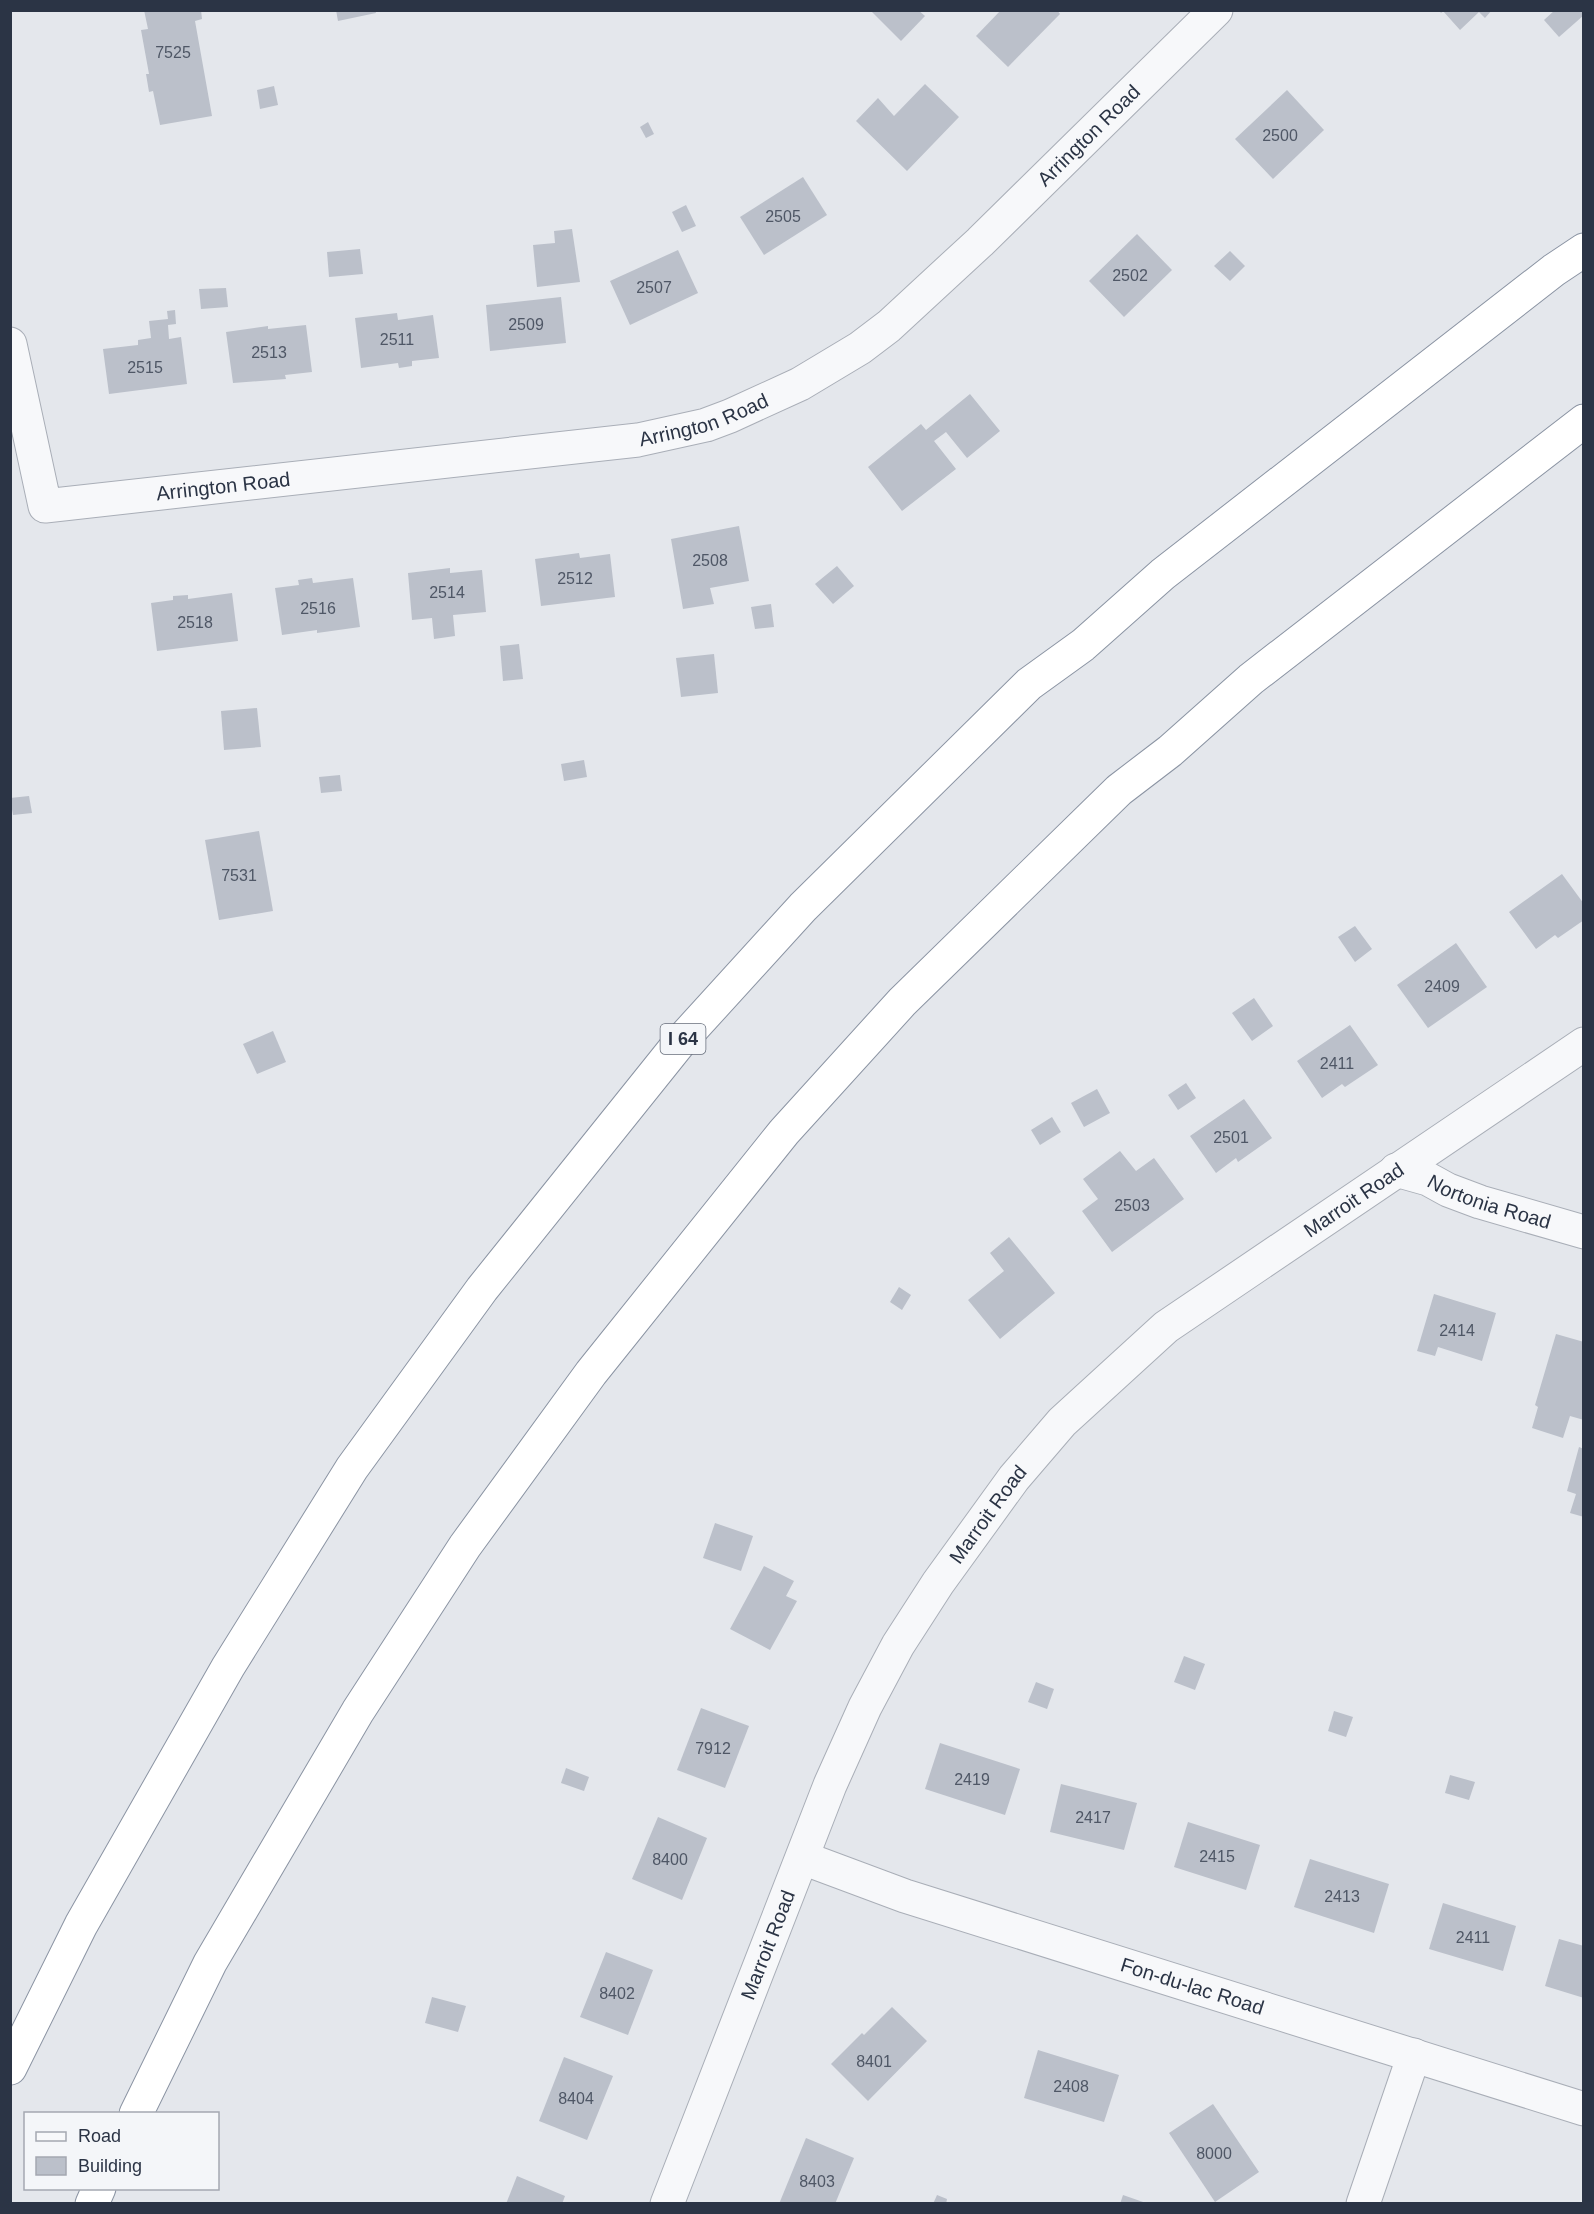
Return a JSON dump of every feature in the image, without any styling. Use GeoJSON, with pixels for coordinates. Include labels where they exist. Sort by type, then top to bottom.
{"type":"FeatureCollection","features":[{"type":"Feature","properties":{"kind":"highway","name":"I 64"},"geometry":{"type":"LineString","coordinates":[[10,2068],[98,1894],[228,1667],[352,1468],[482,1289],[680,1042],[803,907],[1029,684],[1083,645],[1163,574],[1554,270],[1584,250]]}},
{"type":"Feature","properties":{"kind":"highway"},"geometry":{"type":"LineString","coordinates":[[137,2112],[210,1963],[358,1711],[465,1546],[591,1373],[784,1132],[902,1002],[1119,790],[1170,752],[1251,679],[1584,422]]}},
{"type":"Feature","properties":{"kind":"highway"},"geometry":{"type":"LineString","coordinates":[[92,2204],[98,2190]]}},
{"type":"Feature","properties":{"kind":"street","name":"Arrington Road"},"geometry":{"type":"LineString","coordinates":[[10,344],[45,506],[638,441],[706,425],[800,384],[860,348],[889,326],[980,242],[1216,10]]}},
{"type":"Feature","properties":{"kind":"street","name":"Marroit Road"},"geometry":{"type":"LineString","coordinates":[[667,2204],[830,1785],[856,1726],[898,1646],[938,1583],[1014,1478],[1062,1422],[1166,1327],[1584,1044]]}},
{"type":"Feature","properties":{"kind":"street","name":"Nortonia Road"},"geometry":{"type":"LineString","coordinates":[[1396,1170],[1428,1179],[1448,1190],[1480,1202],[1584,1232]]}},
{"type":"Feature","properties":{"kind":"street","name":"Fon-du-lac Road"},"geometry":{"type":"LineString","coordinates":[[803,1858],[905,1896],[1584,2109]]}},
{"type":"Feature","properties":{"kind":"street"},"geometry":{"type":"LineString","coordinates":[[1363,2204],[1414,2055]]}},
{"type":"Feature","properties":{"kind":"building"},"geometry":{"type":"Polygon","coordinates":[[[144,10],[201,10],[202,19],[195,21],[212,116],[160,125],[153,91],[149,92],[146,74],[149,74],[141,30],[148,29],[144,10]]]}},
{"type":"Feature","properties":{"kind":"building"},"geometry":{"type":"Polygon","coordinates":[[[336,10],[375,10],[376,13],[338,21],[336,10]]]}},
{"type":"Feature","properties":{"kind":"building"},"geometry":{"type":"Polygon","coordinates":[[[870,10],[918,10],[925,16],[901,41],[870,10]]]}},
{"type":"Feature","properties":{"kind":"building"},"geometry":{"type":"Polygon","coordinates":[[[1001,10],[1057,10],[1060,14],[1008,67],[976,36],[1001,10]]]}},
{"type":"Feature","properties":{"kind":"building"},"geometry":{"type":"Polygon","coordinates":[[[1439,10],[1492,10],[1485,18],[1479,12],[1460,30],[1443,11],[1441,13],[1439,10]]]}},
{"type":"Feature","properties":{"kind":"building"},"geometry":{"type":"Polygon","coordinates":[[[1555,10],[1584,10],[1584,15],[1559,37],[1544,20],[1555,10]]]}},
{"type":"Feature","properties":{"kind":"building"},"geometry":{"type":"Polygon","coordinates":[[[925,84],[959,117],[907,171],[856,121],[878,98],[894,116],[925,84]]]}},
{"type":"Feature","properties":{"kind":"building"},"geometry":{"type":"Polygon","coordinates":[[[274,86],[278,105],[260,109],[257,90],[274,86]]]}},
{"type":"Feature","properties":{"kind":"building"},"geometry":{"type":"Polygon","coordinates":[[[1287,90],[1324,130],[1273,179],[1235,139],[1287,90]]]}},
{"type":"Feature","properties":{"kind":"building"},"geometry":{"type":"Polygon","coordinates":[[[648,122],[654,134],[646,138],[640,127],[648,122]]]}},
{"type":"Feature","properties":{"kind":"building"},"geometry":{"type":"Polygon","coordinates":[[[803,177],[827,215],[764,255],[740,217],[803,177]]]}},
{"type":"Feature","properties":{"kind":"building"},"geometry":{"type":"Polygon","coordinates":[[[686,205],[696,226],[682,232],[672,212],[686,205]]]}},
{"type":"Feature","properties":{"kind":"building"},"geometry":{"type":"Polygon","coordinates":[[[572,229],[580,282],[537,287],[533,245],[555,243],[554,231],[572,229]]]}},
{"type":"Feature","properties":{"kind":"building"},"geometry":{"type":"Polygon","coordinates":[[[1137,234],[1172,270],[1124,317],[1089,281],[1137,234]]]}},
{"type":"Feature","properties":{"kind":"building"},"geometry":{"type":"Polygon","coordinates":[[[360,249],[363,274],[329,277],[327,252],[360,249]]]}},
{"type":"Feature","properties":{"kind":"building"},"geometry":{"type":"Polygon","coordinates":[[[678,250],[698,293],[630,325],[610,281],[678,250]]]}},
{"type":"Feature","properties":{"kind":"building"},"geometry":{"type":"Polygon","coordinates":[[[1230,251],[1245,266],[1230,281],[1214,266],[1230,251]]]}},
{"type":"Feature","properties":{"kind":"building"},"geometry":{"type":"Polygon","coordinates":[[[226,288],[228,307],[201,309],[199,289],[226,288]]]}},
{"type":"Feature","properties":{"kind":"building"},"geometry":{"type":"Polygon","coordinates":[[[561,297],[566,343],[490,351],[486,305],[561,297]]]}},
{"type":"Feature","properties":{"kind":"building"},"geometry":{"type":"Polygon","coordinates":[[[175,310],[176,324],[168,325],[169,339],[181,337],[187,384],[109,394],[103,349],[138,345],[138,340],[151,338],[149,321],[168,319],[167,311],[175,310]]]}},
{"type":"Feature","properties":{"kind":"building"},"geometry":{"type":"Polygon","coordinates":[[[397,313],[398,320],[433,315],[439,358],[412,361],[412,366],[399,368],[398,363],[361,368],[355,318],[397,313]]]}},
{"type":"Feature","properties":{"kind":"building"},"geometry":{"type":"Polygon","coordinates":[[[306,325],[312,372],[285,375],[286,379],[233,383],[226,332],[268,326],[268,329],[306,325]]]}},
{"type":"Feature","properties":{"kind":"building"},"geometry":{"type":"Polygon","coordinates":[[[970,394],[1000,431],[967,458],[946,432],[934,441],[956,469],[902,511],[868,467],[921,424],[926,430],[970,394]]]}},
{"type":"Feature","properties":{"kind":"building"},"geometry":{"type":"Polygon","coordinates":[[[739,526],[749,581],[710,588],[714,604],[683,609],[671,539],[739,526]]]}},
{"type":"Feature","properties":{"kind":"building"},"geometry":{"type":"Polygon","coordinates":[[[579,553],[580,558],[610,554],[615,597],[541,606],[535,559],[579,553]]]}},
{"type":"Feature","properties":{"kind":"building"},"geometry":{"type":"Polygon","coordinates":[[[837,566],[854,586],[833,604],[815,584],[837,566]]]}},
{"type":"Feature","properties":{"kind":"building"},"geometry":{"type":"Polygon","coordinates":[[[450,568],[450,573],[482,570],[486,612],[453,615],[455,636],[434,639],[432,618],[412,620],[408,573],[450,568]]]}},
{"type":"Feature","properties":{"kind":"building"},"geometry":{"type":"Polygon","coordinates":[[[312,578],[313,583],[353,578],[360,627],[282,635],[275,588],[299,585],[298,580],[312,578]]]}},
{"type":"Feature","properties":{"kind":"building"},"geometry":{"type":"Polygon","coordinates":[[[232,593],[238,641],[157,651],[151,603],[173,600],[173,596],[188,595],[188,599],[232,593]]]}},
{"type":"Feature","properties":{"kind":"building"},"geometry":{"type":"Polygon","coordinates":[[[771,604],[774,627],[755,629],[751,607],[771,604]]]}},
{"type":"Feature","properties":{"kind":"building"},"geometry":{"type":"Polygon","coordinates":[[[519,644],[523,679],[503,681],[500,646],[519,644]]]}},
{"type":"Feature","properties":{"kind":"building"},"geometry":{"type":"Polygon","coordinates":[[[714,654],[718,693],[681,697],[676,658],[714,654]]]}},
{"type":"Feature","properties":{"kind":"building"},"geometry":{"type":"Polygon","coordinates":[[[257,708],[261,747],[224,750],[221,711],[257,708]]]}},
{"type":"Feature","properties":{"kind":"building"},"geometry":{"type":"Polygon","coordinates":[[[584,760],[587,777],[564,781],[561,764],[584,760]]]}},
{"type":"Feature","properties":{"kind":"building"},"geometry":{"type":"Polygon","coordinates":[[[340,775],[342,791],[321,793],[319,777],[340,775]]]}},
{"type":"Feature","properties":{"kind":"building"},"geometry":{"type":"Polygon","coordinates":[[[29,796],[32,813],[13,815],[10,798],[29,796]]]}},
{"type":"Feature","properties":{"kind":"building"},"geometry":{"type":"Polygon","coordinates":[[[259,831],[273,911],[219,920],[205,840],[259,831]]]}},
{"type":"Feature","properties":{"kind":"building"},"geometry":{"type":"Polygon","coordinates":[[[1562,874],[1584,904],[1584,920],[1558,938],[1555,935],[1536,949],[1509,912],[1562,874]]]}},
{"type":"Feature","properties":{"kind":"building"},"geometry":{"type":"Polygon","coordinates":[[[1355,926],[1372,949],[1355,962],[1338,937],[1355,926]]]}},
{"type":"Feature","properties":{"kind":"building"},"geometry":{"type":"Polygon","coordinates":[[[1456,943],[1487,987],[1428,1028],[1397,985],[1456,943]]]}},
{"type":"Feature","properties":{"kind":"building"},"geometry":{"type":"Polygon","coordinates":[[[1254,998],[1273,1026],[1252,1041],[1232,1013],[1254,998]]]}},
{"type":"Feature","properties":{"kind":"building"},"geometry":{"type":"Polygon","coordinates":[[[1350,1025],[1378,1065],[1345,1087],[1342,1084],[1322,1098],[1297,1061],[1350,1025]]]}},
{"type":"Feature","properties":{"kind":"building"},"geometry":{"type":"Polygon","coordinates":[[[273,1031],[286,1062],[257,1074],[243,1044],[273,1031]]]}},
{"type":"Feature","properties":{"kind":"building"},"geometry":{"type":"Polygon","coordinates":[[[1186,1083],[1196,1098],[1178,1110],[1168,1095],[1186,1083]]]}},
{"type":"Feature","properties":{"kind":"building"},"geometry":{"type":"Polygon","coordinates":[[[1097,1089],[1110,1113],[1084,1127],[1071,1103],[1097,1089]]]}},
{"type":"Feature","properties":{"kind":"building"},"geometry":{"type":"Polygon","coordinates":[[[1244,1099],[1272,1138],[1238,1162],[1236,1158],[1216,1173],[1190,1136],[1244,1099]]]}},
{"type":"Feature","properties":{"kind":"building"},"geometry":{"type":"Polygon","coordinates":[[[1052,1117],[1061,1132],[1040,1145],[1031,1130],[1052,1117]]]}},
{"type":"Feature","properties":{"kind":"building"},"geometry":{"type":"Polygon","coordinates":[[[1120,1151],[1136,1171],[1154,1158],[1184,1199],[1112,1252],[1082,1211],[1098,1199],[1083,1179],[1120,1151]]]}},
{"type":"Feature","properties":{"kind":"building"},"geometry":{"type":"Polygon","coordinates":[[[1009,1237],[1055,1293],[1000,1339],[968,1300],[1004,1271],[990,1253],[1009,1237]]]}},
{"type":"Feature","properties":{"kind":"building"},"geometry":{"type":"Polygon","coordinates":[[[899,1287],[911,1295],[902,1310],[890,1302],[899,1287]]]}},
{"type":"Feature","properties":{"kind":"building"},"geometry":{"type":"Polygon","coordinates":[[[1434,1294],[1496,1313],[1482,1361],[1438,1347],[1435,1356],[1417,1351],[1434,1294]]]}},
{"type":"Feature","properties":{"kind":"building"},"geometry":{"type":"Polygon","coordinates":[[[1556,1334],[1584,1342],[1584,1420],[1570,1416],[1563,1438],[1532,1428],[1538,1407],[1535,1405],[1556,1334]]]}},
{"type":"Feature","properties":{"kind":"building"},"geometry":{"type":"Polygon","coordinates":[[[1579,1447],[1584,1449],[1584,1517],[1570,1513],[1576,1494],[1567,1491],[1579,1447]]]}},
{"type":"Feature","properties":{"kind":"building"},"geometry":{"type":"Polygon","coordinates":[[[715,1523],[753,1536],[741,1571],[703,1558],[715,1523]]]}},
{"type":"Feature","properties":{"kind":"building"},"geometry":{"type":"Polygon","coordinates":[[[764,1566],[794,1581],[786,1596],[797,1601],[770,1650],[730,1629],[764,1566]]]}},
{"type":"Feature","properties":{"kind":"building"},"geometry":{"type":"Polygon","coordinates":[[[1184,1656],[1205,1664],[1195,1690],[1174,1682],[1184,1656]]]}},
{"type":"Feature","properties":{"kind":"building"},"geometry":{"type":"Polygon","coordinates":[[[1036,1682],[1054,1689],[1047,1709],[1028,1702],[1036,1682]]]}},
{"type":"Feature","properties":{"kind":"building"},"geometry":{"type":"Polygon","coordinates":[[[701,1708],[749,1726],[725,1788],[677,1770],[701,1708]]]}},
{"type":"Feature","properties":{"kind":"building"},"geometry":{"type":"Polygon","coordinates":[[[1334,1711],[1353,1717],[1346,1737],[1328,1731],[1334,1711]]]}},
{"type":"Feature","properties":{"kind":"building"},"geometry":{"type":"Polygon","coordinates":[[[940,1743],[1020,1769],[1005,1815],[925,1789],[940,1743]]]}},
{"type":"Feature","properties":{"kind":"building"},"geometry":{"type":"Polygon","coordinates":[[[566,1768],[589,1777],[584,1791],[561,1783],[566,1768]]]}},
{"type":"Feature","properties":{"kind":"building"},"geometry":{"type":"Polygon","coordinates":[[[1450,1775],[1475,1782],[1469,1800],[1445,1793],[1450,1775]]]}},
{"type":"Feature","properties":{"kind":"building"},"geometry":{"type":"Polygon","coordinates":[[[1061,1784],[1137,1803],[1124,1850],[1050,1832],[1061,1784]]]}},
{"type":"Feature","properties":{"kind":"building"},"geometry":{"type":"Polygon","coordinates":[[[658,1817],[707,1838],[682,1900],[632,1879],[658,1817]]]}},
{"type":"Feature","properties":{"kind":"building"},"geometry":{"type":"Polygon","coordinates":[[[1188,1822],[1260,1845],[1246,1890],[1174,1867],[1188,1822]]]}},
{"type":"Feature","properties":{"kind":"building"},"geometry":{"type":"Polygon","coordinates":[[[1310,1859],[1389,1884],[1374,1933],[1294,1907],[1310,1859]]]}},
{"type":"Feature","properties":{"kind":"building"},"geometry":{"type":"Polygon","coordinates":[[[1443,1903],[1516,1926],[1503,1971],[1429,1949],[1443,1903]]]}},
{"type":"Feature","properties":{"kind":"building"},"geometry":{"type":"Polygon","coordinates":[[[1559,1939],[1584,1946],[1584,1998],[1545,1986],[1559,1939]]]}},
{"type":"Feature","properties":{"kind":"building"},"geometry":{"type":"Polygon","coordinates":[[[606,1952],[653,1970],[628,2035],[580,2017],[606,1952]]]}},
{"type":"Feature","properties":{"kind":"building"},"geometry":{"type":"Polygon","coordinates":[[[432,1997],[466,2006],[458,2032],[425,2023],[432,1997]]]}},
{"type":"Feature","properties":{"kind":"building"},"geometry":{"type":"Polygon","coordinates":[[[892,2007],[927,2041],[868,2101],[831,2064],[892,2007]]]}},
{"type":"Feature","properties":{"kind":"building"},"geometry":{"type":"Polygon","coordinates":[[[1038,2050],[1119,2075],[1104,2122],[1024,2098],[1038,2050]]]}},
{"type":"Feature","properties":{"kind":"building"},"geometry":{"type":"Polygon","coordinates":[[[564,2057],[613,2076],[587,2140],[539,2121],[564,2057]]]}},
{"type":"Feature","properties":{"kind":"building"},"geometry":{"type":"Polygon","coordinates":[[[1213,2104],[1259,2172],[1215,2202],[1169,2133],[1213,2104]]]}},
{"type":"Feature","properties":{"kind":"building"},"geometry":{"type":"Polygon","coordinates":[[[806,2138],[854,2158],[835,2204],[779,2204],[806,2138]]]}},
{"type":"Feature","properties":{"kind":"building"},"geometry":{"type":"Polygon","coordinates":[[[517,2176],[565,2196],[562,2204],[506,2204],[517,2176]]]}},
{"type":"Feature","properties":{"kind":"building"},"geometry":{"type":"Polygon","coordinates":[[[937,2195],[947,2199],[946,2204],[933,2204],[937,2195]]]}},
{"type":"Feature","properties":{"kind":"building"},"geometry":{"type":"Polygon","coordinates":[[[1123,2195],[1146,2203],[1146,2204],[1120,2204],[1123,2195]]]}}]}
